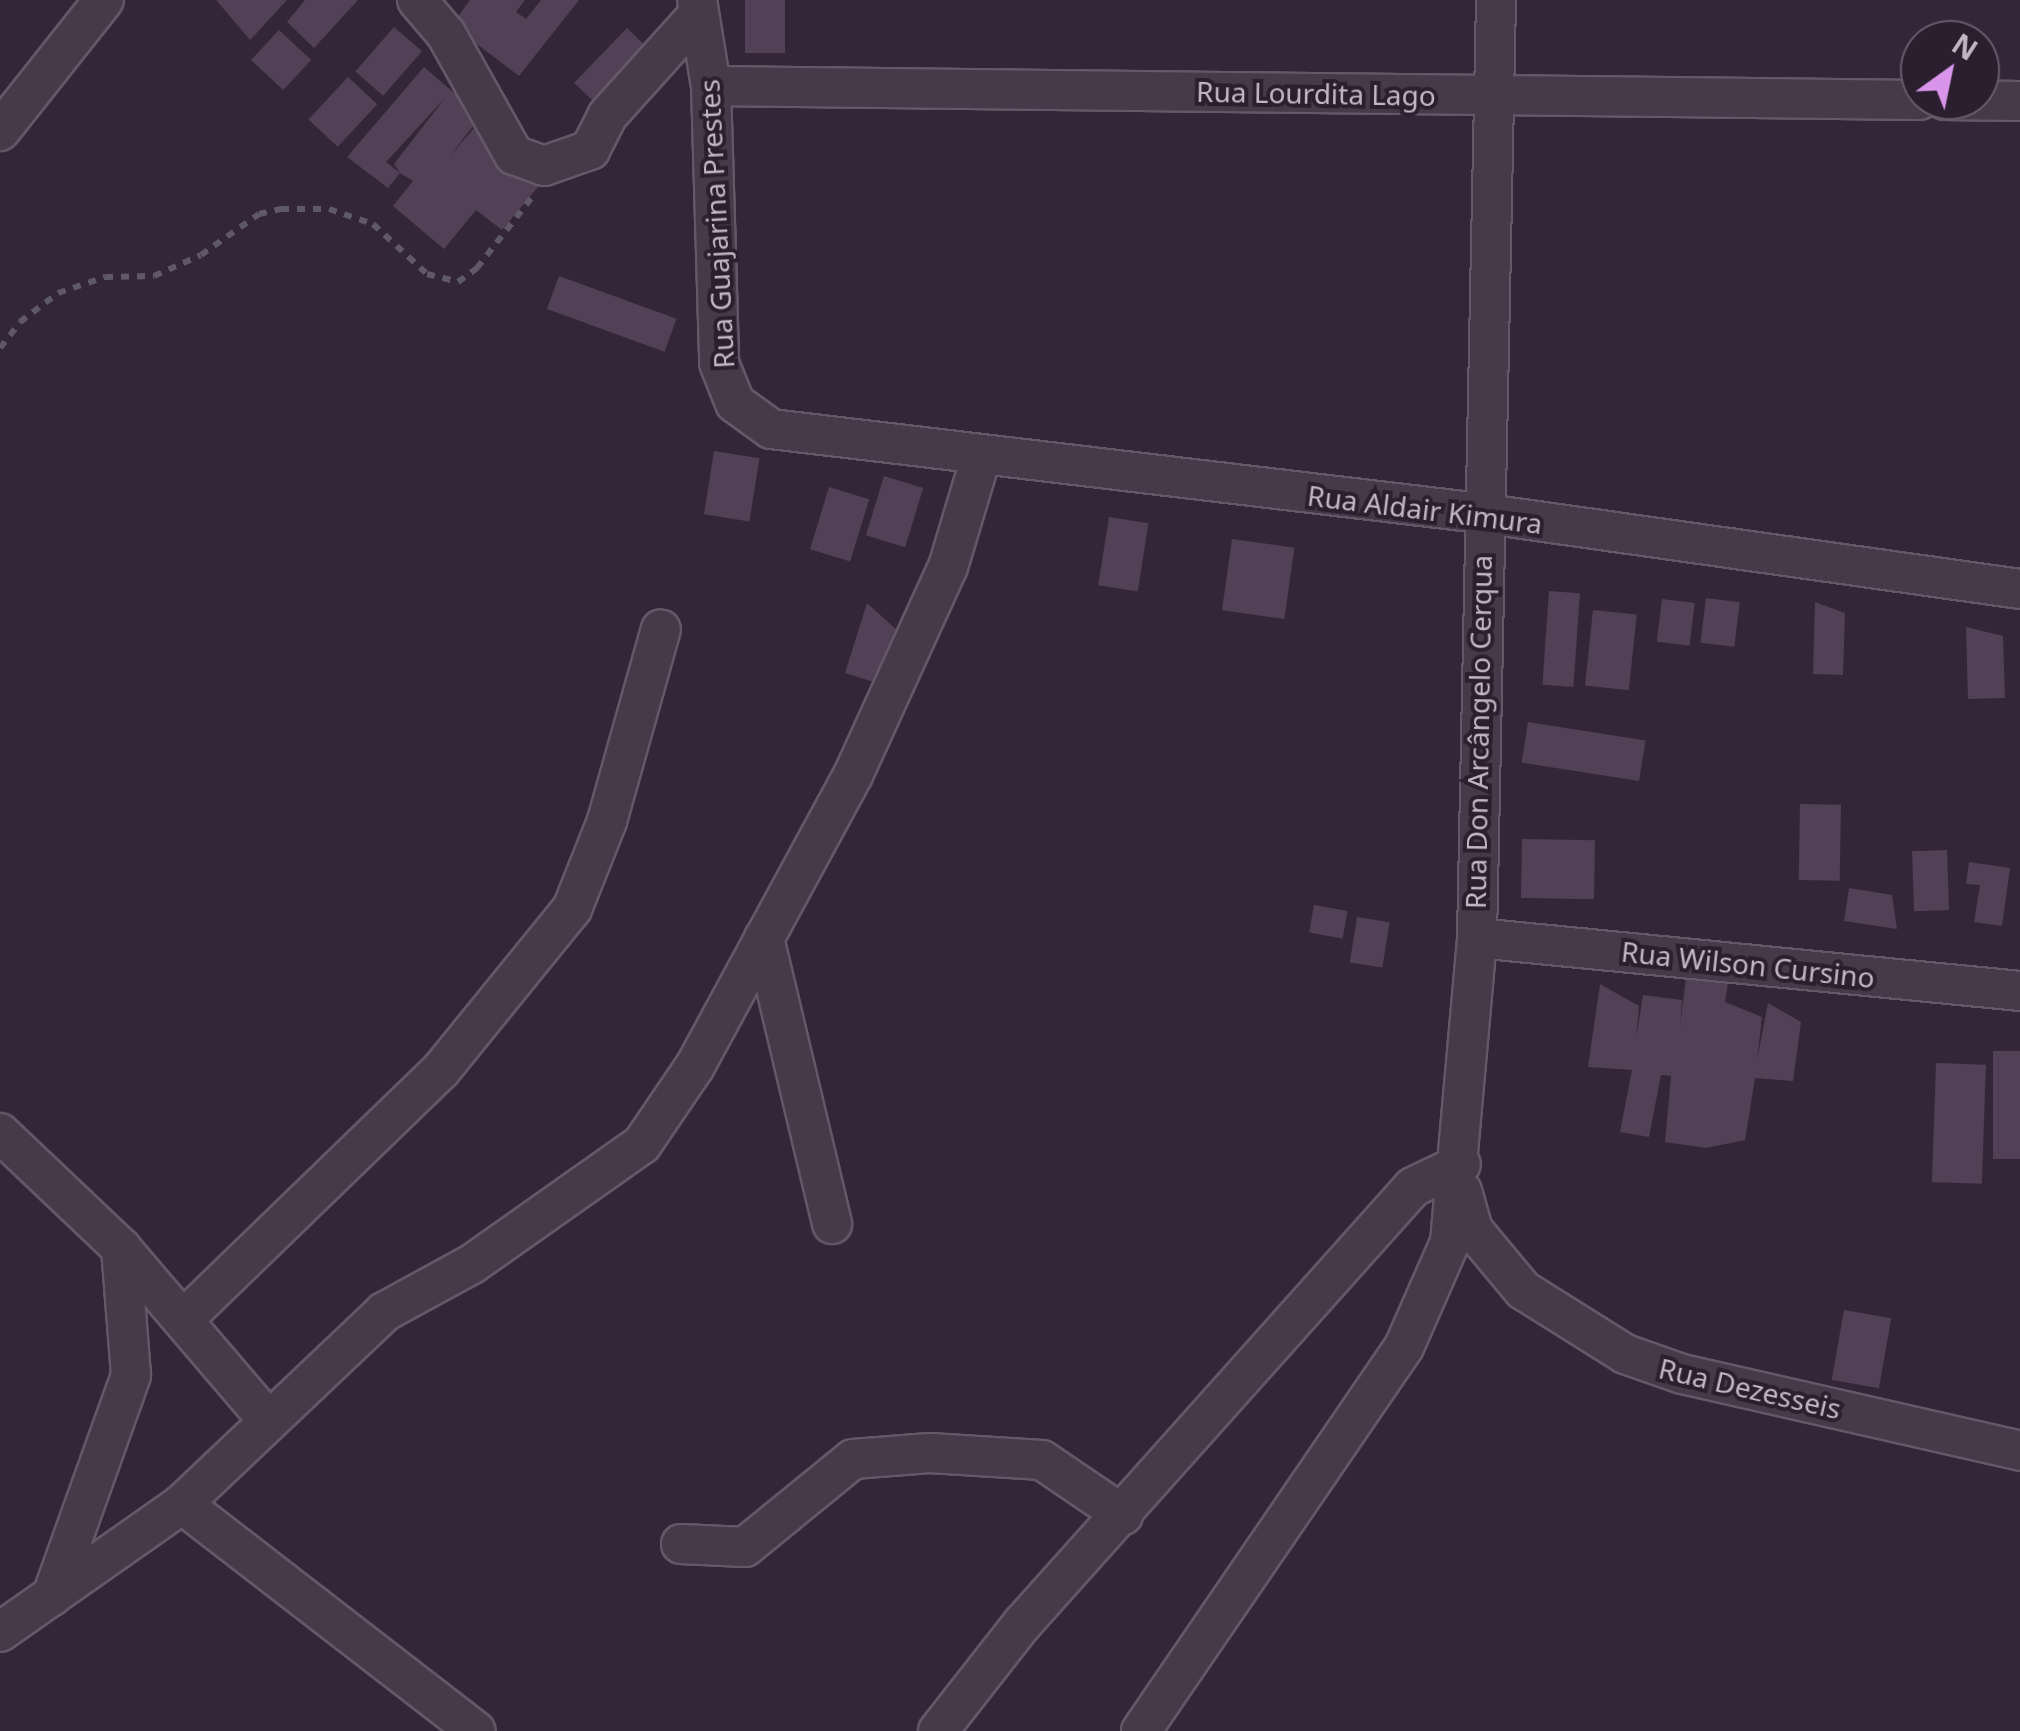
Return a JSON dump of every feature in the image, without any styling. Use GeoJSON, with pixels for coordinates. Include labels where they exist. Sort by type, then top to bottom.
{"type":"FeatureCollection","features":[{"type":"Feature","properties":{"kind":"street"},"geometry":{"type":"LineString","coordinates":[[0,131],[104,0]]}},
{"type":"Feature","properties":{"kind":"street"},"geometry":{"type":"LineString","coordinates":[[417,0],[446,34],[514,155],[556,164],[590,150],[607,116],[697,8]]}},
{"type":"Feature","properties":{"kind":"street","name":"Rua Don Arcângelo Cerqua"},"geometry":{"type":"LineString","coordinates":[[1461,1164],[1476,938],[1480,513],[1496,0]]}},
{"type":"Feature","properties":{"kind":"street","name":"Rua Guajarina Prestes"},"geometry":{"type":"LineString","coordinates":[[697,8],[711,86],[724,380],[734,403],[758,423],[828,440]]}},
{"type":"Feature","properties":{"kind":"street","name":"Rua Lourdita Lago"},"geometry":{"type":"LineString","coordinates":[[711,86],[1900,100]]}},
{"type":"Feature","properties":{"kind":"street","name":"Rua Aldair Kimura"},"geometry":{"type":"LineString","coordinates":[[828,440],[1480,513],[2020,589]]}},
{"type":"Feature","properties":{"kind":"street"},"geometry":{"type":"LineString","coordinates":[[0,1632],[182,1504],[267,1419],[384,1312],[472,1264],[642,1144],[695,1066],[853,775],[942,580],[980,457]]}},
{"type":"Feature","properties":{"kind":"street"},"geometry":{"type":"LineString","coordinates":[[185,1318],[441,1070],[572,910],[607,821],[662,629]]}},
{"type":"Feature","properties":{"kind":"street"},"geometry":{"type":"LineString","coordinates":[[764,938],[832,1224]]}},
{"type":"Feature","properties":{"kind":"street","name":"Rua Wilson Cursino"},"geometry":{"type":"LineString","coordinates":[[1476,938],[2020,991]]}},
{"type":"Feature","properties":{"kind":"street"},"geometry":{"type":"LineString","coordinates":[[0,1133],[121,1248],[185,1318],[267,1419]]}},
{"type":"Feature","properties":{"kind":"street"},"geometry":{"type":"LineString","coordinates":[[938,1731],[1022,1624],[1413,1187],[1461,1164]]}},
{"type":"Feature","properties":{"kind":"street"},"geometry":{"type":"LineString","coordinates":[[1141,1731],[1404,1347],[1450,1242],[1461,1164]]}},
{"type":"Feature","properties":{"kind":"street","name":"Rua Dezesseis"},"geometry":{"type":"LineString","coordinates":[[1461,1164],[1464,1212],[1502,1268],[1538,1304],[1626,1354],[1682,1374],[2020,1451]]}},
{"type":"Feature","properties":{"kind":"street"},"geometry":{"type":"LineString","coordinates":[[52,1596],[132,1374],[121,1248]]}},
{"type":"Feature","properties":{"kind":"street"},"geometry":{"type":"LineString","coordinates":[[682,1544],[745,1547],[852,1459],[910,1455],[1042,1460],[1123,1515]]}},
{"type":"Feature","properties":{"kind":"street"},"geometry":{"type":"LineString","coordinates":[[182,1504],[476,1731]]}},
{"type":"Feature","properties":{"kind":"path"},"geometry":{"type":"LineString","coordinates":[[0,348],[20,322],[58,292],[105,277],[154,276],[201,255],[259,214],[280,210],[329,209],[356,218],[396,239],[435,279],[466,280],[556,164]]}},
{"type":"Feature","properties":{"kind":"building"},"geometry":{"type":"Polygon","coordinates":[[[216,0],[287,0],[250,40],[216,0]]]}},
{"type":"Feature","properties":{"kind":"building"},"geometry":{"type":"Polygon","coordinates":[[[305,0],[358,0],[314,48],[287,22],[305,0]]]}},
{"type":"Feature","properties":{"kind":"building"},"geometry":{"type":"Polygon","coordinates":[[[470,0],[525,0],[516,12],[526,19],[541,0],[579,0],[519,76],[452,25],[470,0]]]}},
{"type":"Feature","properties":{"kind":"building"},"geometry":{"type":"Polygon","coordinates":[[[745,0],[785,0],[785,53],[745,53],[745,0]]]}},
{"type":"Feature","properties":{"kind":"building"},"geometry":{"type":"Polygon","coordinates":[[[394,27],[422,51],[383,96],[355,72],[394,27]]]}},
{"type":"Feature","properties":{"kind":"building"},"geometry":{"type":"Polygon","coordinates":[[[627,28],[661,61],[608,115],[574,83],[627,28]]]}},
{"type":"Feature","properties":{"kind":"building"},"geometry":{"type":"Polygon","coordinates":[[[279,30],[311,60],[283,90],[251,60],[279,30]]]}},
{"type":"Feature","properties":{"kind":"building"},"geometry":{"type":"Polygon","coordinates":[[[424,67],[481,116],[449,157],[482,119],[548,175],[502,230],[476,210],[444,249],[393,206],[413,181],[400,173],[388,188],[347,157],[424,67]],[[445,98],[386,162],[400,173],[394,164],[445,98]]]}},
{"type":"Feature","properties":{"kind":"building"},"geometry":{"type":"Polygon","coordinates":[[[348,77],[377,104],[338,147],[308,119],[348,77]]]}},
{"type":"Feature","properties":{"kind":"building"},"geometry":{"type":"Polygon","coordinates":[[[559,276],[676,319],[664,352],[547,309],[559,276]]]}},
{"type":"Feature","properties":{"kind":"building"},"geometry":{"type":"Polygon","coordinates":[[[714,451],[759,458],[749,521],[704,514],[714,451]]]}},
{"type":"Feature","properties":{"kind":"building"},"geometry":{"type":"Polygon","coordinates":[[[884,476],[923,488],[905,547],[866,535],[884,476]]]}},
{"type":"Feature","properties":{"kind":"building"},"geometry":{"type":"Polygon","coordinates":[[[829,487],[869,499],[850,561],[810,549],[829,487]]]}},
{"type":"Feature","properties":{"kind":"building"},"geometry":{"type":"Polygon","coordinates":[[[1109,517],[1149,523],[1138,591],[1098,585],[1109,517]]]}},
{"type":"Feature","properties":{"kind":"building"},"geometry":{"type":"Polygon","coordinates":[[[1232,539],[1294,548],[1284,619],[1222,610],[1232,539]]]}},
{"type":"Feature","properties":{"kind":"building"},"geometry":{"type":"Polygon","coordinates":[[[1549,591],[1580,593],[1573,687],[1542,685],[1549,591]]]}},
{"type":"Feature","properties":{"kind":"building"},"geometry":{"type":"Polygon","coordinates":[[[1706,598],[1740,602],[1734,647],[1701,643],[1706,598]]]}},
{"type":"Feature","properties":{"kind":"building"},"geometry":{"type":"Polygon","coordinates":[[[1662,599],[1695,603],[1690,646],[1657,642],[1662,599]]]}},
{"type":"Feature","properties":{"kind":"building"},"geometry":{"type":"Polygon","coordinates":[[[1815,602],[1845,613],[1843,675],[1813,674],[1815,602]]]}},
{"type":"Feature","properties":{"kind":"building"},"geometry":{"type":"Polygon","coordinates":[[[867,603],[899,632],[883,685],[845,673],[867,603]]]}},
{"type":"Feature","properties":{"kind":"building"},"geometry":{"type":"Polygon","coordinates":[[[1593,610],[1637,615],[1629,690],[1585,686],[1593,610]]]}},
{"type":"Feature","properties":{"kind":"building"},"geometry":{"type":"Polygon","coordinates":[[[1966,627],[2003,636],[2005,698],[1968,699],[1966,627]]]}},
{"type":"Feature","properties":{"kind":"building"},"geometry":{"type":"Polygon","coordinates":[[[1528,722],[1646,741],[1639,781],[1522,762],[1528,722]]]}},
{"type":"Feature","properties":{"kind":"building"},"geometry":{"type":"Polygon","coordinates":[[[1800,804],[1841,805],[1840,881],[1799,880],[1800,804]]]}},
{"type":"Feature","properties":{"kind":"building"},"geometry":{"type":"Polygon","coordinates":[[[1522,839],[1595,840],[1594,899],[1521,898],[1522,839]]]}},
{"type":"Feature","properties":{"kind":"building"},"geometry":{"type":"Polygon","coordinates":[[[1947,850],[1949,910],[1914,911],[1912,851],[1947,850]]]}},
{"type":"Feature","properties":{"kind":"building"},"geometry":{"type":"Polygon","coordinates":[[[1969,862],[2010,868],[2002,926],[1974,922],[1980,885],[1966,884],[1969,862]]]}},
{"type":"Feature","properties":{"kind":"building"},"geometry":{"type":"Polygon","coordinates":[[[1849,888],[1892,895],[1897,929],[1844,921],[1849,888]]]}},
{"type":"Feature","properties":{"kind":"building"},"geometry":{"type":"Polygon","coordinates":[[[1314,905],[1347,911],[1343,938],[1309,933],[1314,905]]]}},
{"type":"Feature","properties":{"kind":"building"},"geometry":{"type":"Polygon","coordinates":[[[1357,917],[1390,922],[1382,968],[1350,962],[1357,917]]]}},
{"type":"Feature","properties":{"kind":"building"},"geometry":{"type":"Polygon","coordinates":[[[1686,978],[1728,983],[1725,1002],[1762,1017],[1757,1060],[1768,1003],[1801,1022],[1793,1081],[1755,1078],[1745,1140],[1706,1148],[1665,1142],[1671,1076],[1661,1075],[1649,1137],[1620,1132],[1632,1070],[1588,1067],[1600,984],[1639,1006],[1636,1039],[1643,995],[1682,1000],[1680,1026],[1686,978]]]}},
{"type":"Feature","properties":{"kind":"building"},"geometry":{"type":"Polygon","coordinates":[[[1993,1051],[2020,1051],[2020,1159],[1993,1159],[1993,1051]]]}},
{"type":"Feature","properties":{"kind":"building"},"geometry":{"type":"Polygon","coordinates":[[[1936,1063],[1986,1065],[1982,1184],[1932,1182],[1936,1063]]]}},
{"type":"Feature","properties":{"kind":"building"},"geometry":{"type":"Polygon","coordinates":[[[1844,1310],[1891,1318],[1879,1388],[1832,1380],[1844,1310]]]}}]}
